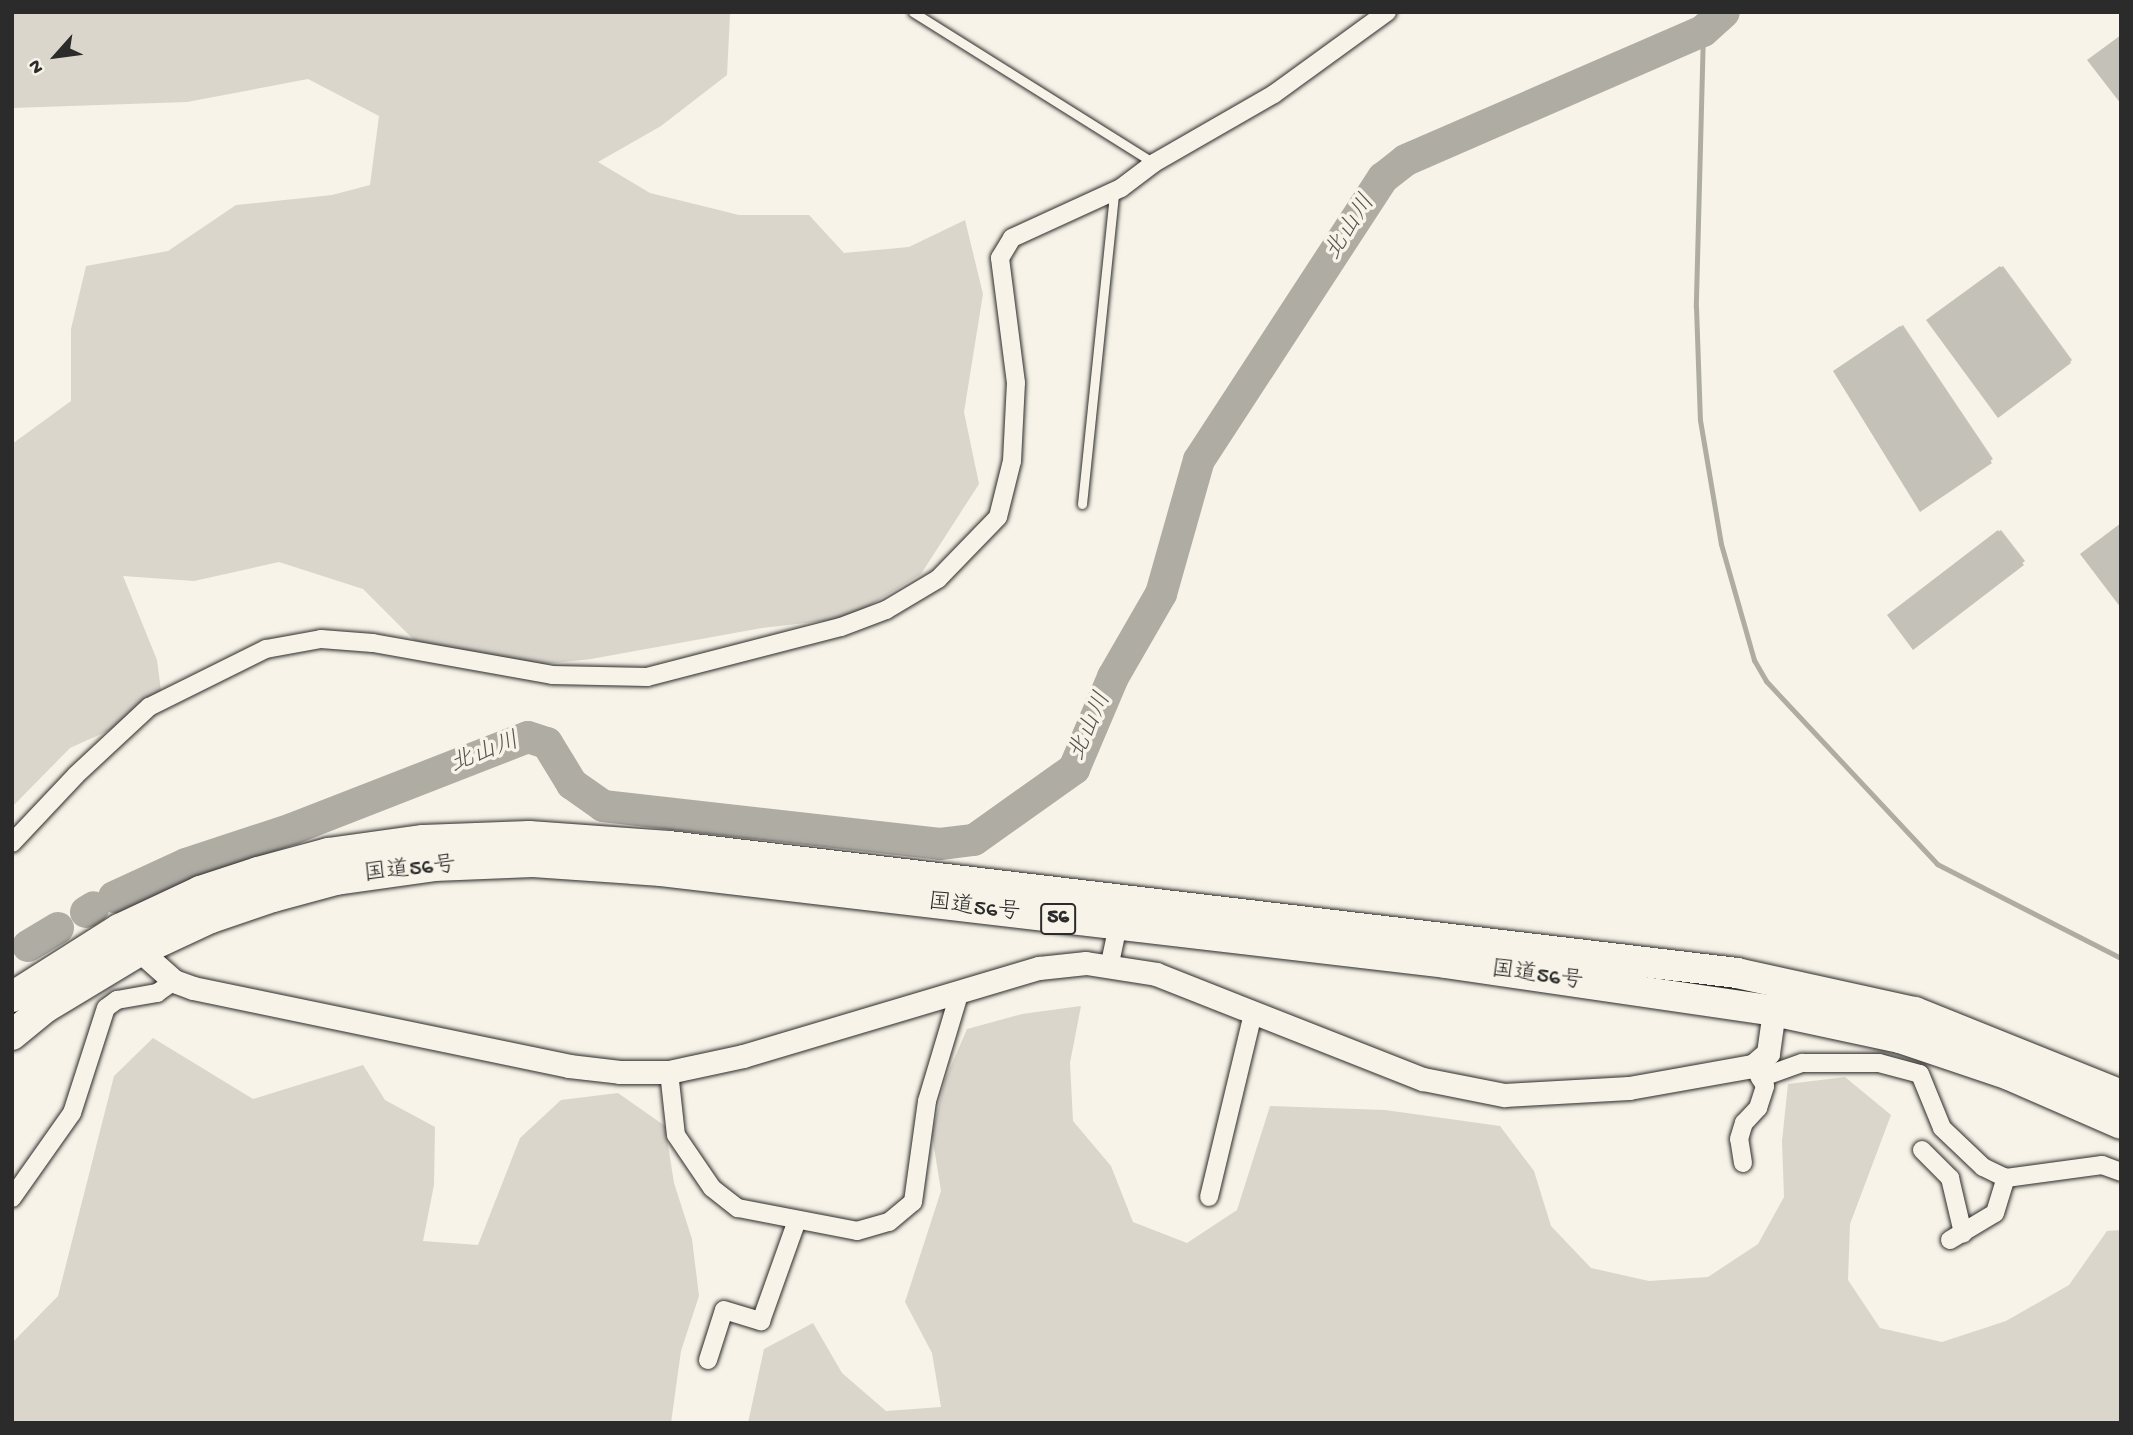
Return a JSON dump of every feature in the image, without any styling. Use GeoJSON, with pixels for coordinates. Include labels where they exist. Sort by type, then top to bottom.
{"type":"FeatureCollection","features":[{"type":"Feature","properties":{"kind":"highway","name":"国道56号"},"geometry":{"type":"LineString","coordinates":[[12,997],[119,929],[200,891],[328,853],[423,840],[515,836],[669,846],[1774,1011],[1900,1038],[2008,1075],[2121,1124]]}},
{"type":"Feature","properties":{"kind":"highway","name":"国道56号"},"geometry":{"type":"LineString","coordinates":[[12,1035],[45,1008],[138,952],[211,918],[336,880],[434,866],[533,862],[1120,912],[1794,984],[1915,1012],[2121,1095]]}},
{"type":"Feature","properties":{"kind":"street"},"geometry":{"type":"LineString","coordinates":[[12,843],[76,775],[149,707],[266,649],[334,639],[552,675],[647,677],[841,627],[886,610],[938,579],[998,517],[1012,461],[1016,383],[1000,258],[1012,238],[1114,191],[1154,163],[1274,94],[1387,12]]}},
{"type":"Feature","properties":{"kind":"street"},"geometry":{"type":"LineString","coordinates":[[1110,964],[1120,912]]}},
{"type":"Feature","properties":{"kind":"street"},"geometry":{"type":"LineString","coordinates":[[119,929],[138,952],[174,981],[569,1066],[669,1072],[743,1056],[1039,968],[1110,964],[1156,974],[1423,1079],[1504,1095],[1629,1088],[1833,1059],[1879,1063],[1920,1074],[1942,1128],[1983,1167],[2006,1178],[2102,1166],[2121,1172]]}},
{"type":"Feature","properties":{"kind":"street"},"geometry":{"type":"LineString","coordinates":[[12,1198],[72,1114],[106,1008],[117,1000],[157,993],[174,981]]}},
{"type":"Feature","properties":{"kind":"street"},"geometry":{"type":"LineString","coordinates":[[669,1072],[677,1135],[712,1188],[738,1208],[796,1223],[857,1231],[889,1222],[913,1202],[927,1101],[960,991]]}},
{"type":"Feature","properties":{"kind":"street"},"geometry":{"type":"LineString","coordinates":[[1756,1072],[1768,1053],[1774,1011]]}},
{"type":"Feature","properties":{"kind":"street"},"geometry":{"type":"LineString","coordinates":[[1209,1197],[1253,1014]]}},
{"type":"Feature","properties":{"kind":"street"},"geometry":{"type":"LineString","coordinates":[[1743,1163],[1738,1139],[1744,1123],[1758,1108],[1765,1086],[1756,1072]]}},
{"type":"Feature","properties":{"kind":"street"},"geometry":{"type":"LineString","coordinates":[[1922,1150],[1950,1178],[1957,1236],[1995,1213],[2006,1178]]}},
{"type":"Feature","properties":{"kind":"street"},"geometry":{"type":"LineString","coordinates":[[708,1360],[724,1310],[761,1321],[796,1223]]}},
{"type":"Feature","properties":{"kind":"lane"},"geometry":{"type":"LineString","coordinates":[[913,12],[1154,163]]}},
{"type":"Feature","properties":{"kind":"lane"},"geometry":{"type":"LineString","coordinates":[[1082,504],[1114,191]]}},
{"type":"Feature","properties":{"kind":"shaded area"},"geometry":{"type":"Polygon","coordinates":[[[12,12],[730,14],[727,75],[661,126],[598,162],[650,193],[739,215],[809,215],[844,253],[909,247],[965,220],[983,294],[964,412],[979,484],[921,574],[849,618],[762,628],[591,659],[518,667],[424,650],[363,589],[279,562],[194,581],[123,576],[157,660],[163,706],[70,748],[12,807],[12,444],[71,401],[71,329],[86,266],[168,251],[236,205],[332,195],[370,185],[379,116],[308,79],[187,102],[12,108],[12,12]]]}},
{"type":"Feature","properties":{"kind":"shaded area"},"geometry":{"type":"Polygon","coordinates":[[[1081,1006],[1070,1063],[1073,1121],[1111,1166],[1133,1222],[1187,1243],[1237,1210],[1270,1106],[1385,1110],[1500,1126],[1534,1171],[1551,1226],[1591,1268],[1649,1281],[1708,1277],[1758,1244],[1784,1197],[1782,1141],[1788,1084],[1845,1077],[1891,1115],[1850,1224],[1848,1280],[1880,1328],[1942,1342],[2006,1321],[2069,1285],[2107,1231],[2121,1230],[2121,1423],[748,1423],[764,1349],[813,1323],[842,1373],[886,1411],[941,1407],[932,1353],[905,1302],[941,1191],[932,1135],[945,1080],[967,1029],[1022,1014],[1081,1006]]]}},
{"type":"Feature","properties":{"kind":"shaded area"},"geometry":{"type":"Polygon","coordinates":[[[153,1038],[253,1099],[363,1065],[385,1100],[435,1127],[434,1185],[423,1241],[478,1245],[520,1138],[561,1100],[618,1093],[665,1126],[674,1183],[692,1239],[699,1296],[681,1351],[671,1423],[12,1423],[12,1343],[58,1296],[114,1076],[153,1038]]]}},
{"type":"Feature","properties":{"kind":"building"},"geometry":{"type":"Polygon","coordinates":[[[2121,35],[2121,104],[2087,60],[2121,35]]]}},
{"type":"Feature","properties":{"kind":"building"},"geometry":{"type":"Polygon","coordinates":[[[2000,266],[2071,363],[1998,418],[1926,320],[2000,266]]]}},
{"type":"Feature","properties":{"kind":"building"},"geometry":{"type":"Polygon","coordinates":[[[1900,326],[1992,463],[1920,512],[1833,371],[1900,326]]]}},
{"type":"Feature","properties":{"kind":"building"},"geometry":{"type":"Polygon","coordinates":[[[2121,523],[2121,608],[2080,554],[2121,523]]]}},
{"type":"Feature","properties":{"kind":"building"},"geometry":{"type":"Polygon","coordinates":[[[1998,530],[2024,565],[1913,650],[1887,615],[1998,530]]]}},
{"type":"Feature","properties":{"kind":"waterway","name":"北山川"},"geometry":{"type":"LineString","coordinates":[[114,897],[186,864],[292,829],[528,737],[547,743],[572,784],[603,806],[940,844],[974,840],[1074,769],[1113,677],[1161,594],[1199,460],[1383,178],[1406,160],[1703,31],[1724,12]]}},
{"type":"Feature","properties":{"kind":"waterway"},"geometry":{"type":"LineString","coordinates":[[1703,31],[1696,307],[1700,420],[1721,544],[1754,660],[1766,681],[1937,864],[2121,958]]}},
{"type":"Feature","properties":{"kind":"waterway","name":"北山川"},"geometry":{"type":"LineString","coordinates":[[86,912],[94,907]]}},
{"type":"Feature","properties":{"kind":"waterway","name":"北山川"},"geometry":{"type":"LineString","coordinates":[[28,946],[58,928]]}}]}
